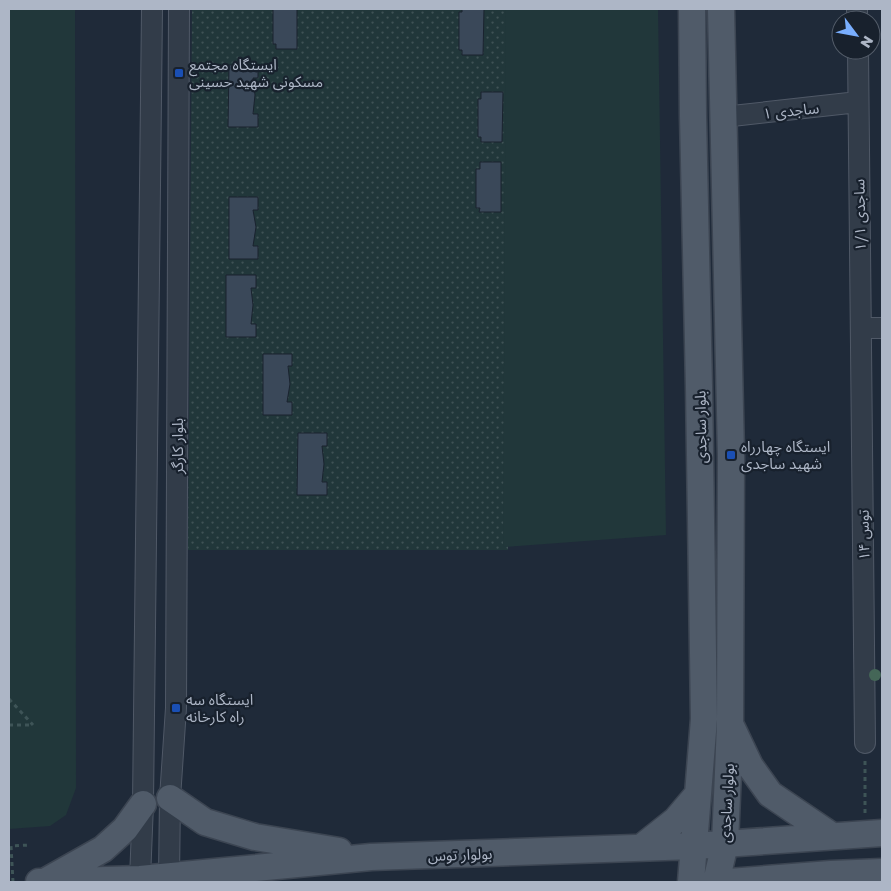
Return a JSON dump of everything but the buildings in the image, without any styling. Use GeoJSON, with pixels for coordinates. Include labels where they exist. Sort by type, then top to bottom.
{"type":"FeatureCollection","features":[{"type":"Feature","properties":{"kind":"main road","name":"بلوار ساجدی"},"geometry":{"type":"LineString","coordinates":[[692,9],[704,720],[694,846]]}},
{"type":"Feature","properties":{"kind":"main road","name":"بلوار ساجدی"},"geometry":{"type":"LineString","coordinates":[[721,9],[731,455],[730,724]]}},
{"type":"Feature","properties":{"kind":"main road"},"geometry":{"type":"LineString","coordinates":[[730,724],[750,766],[770,794],[832,836]]}},
{"type":"Feature","properties":{"kind":"main road","name":"بولوار ساجدی"},"geometry":{"type":"LineString","coordinates":[[716,882],[725,844],[730,724]]}},
{"type":"Feature","properties":{"kind":"main road"},"geometry":{"type":"LineString","coordinates":[[642,848],[676,820],[698,794]]}},
{"type":"Feature","properties":{"kind":"main road"},"geometry":{"type":"LineString","coordinates":[[170,798],[205,822],[255,837],[371,857]]}},
{"type":"Feature","properties":{"kind":"main road"},"geometry":{"type":"LineString","coordinates":[[46,882],[103,849],[126,829],[143,804]]}},
{"type":"Feature","properties":{"kind":"main road","name":"بولوار توس"},"geometry":{"type":"LineString","coordinates":[[39,882],[167,879],[371,857],[694,846],[874,834]]}},
{"type":"Feature","properties":{"kind":"main road","name":"بولوار ساجدی"},"geometry":{"type":"LineString","coordinates":[[691,882],[694,846]]}},
{"type":"Feature","properties":{"kind":"main road"},"geometry":{"type":"LineString","coordinates":[[729,882],[821,878],[882,872]]}},
{"type":"Feature","properties":{"kind":"street","name":"بلوار کارگر"},"geometry":{"type":"LineString","coordinates":[[140,881],[143,804],[152,9]]}},
{"type":"Feature","properties":{"kind":"street","name":"بلوار کارگر"},"geometry":{"type":"LineString","coordinates":[[167,879],[176,699],[180,9]]}},
{"type":"Feature","properties":{"kind":"street","name":"ساجدی ۱/۱"},"geometry":{"type":"LineString","coordinates":[[858,60],[861,328]]}},
{"type":"Feature","properties":{"kind":"street","name":"ساجدی ۱"},"geometry":{"type":"LineString","coordinates":[[723,117],[858,102]]}},
{"type":"Feature","properties":{"kind":"street"},"geometry":{"type":"LineString","coordinates":[[861,328],[882,328]]}},
{"type":"Feature","properties":{"kind":"street","name":"توس ۱۴"},"geometry":{"type":"LineString","coordinates":[[861,328],[864,743]]}},
{"type":"Feature","properties":{"kind":"path"},"geometry":{"type":"LineString","coordinates":[[9,699],[33,724],[9,725]]}},
{"type":"Feature","properties":{"kind":"path"},"geometry":{"type":"LineString","coordinates":[[864,743],[874,834]]}},
{"type":"Feature","properties":{"kind":"path"},"geometry":{"type":"LineString","coordinates":[[13,882],[11,846],[30,845]]}},
{"type":"Feature","properties":{"kind":"green space"},"geometry":{"type":"Polygon","coordinates":[[[9,9],[75,9],[76,788],[66,815],[50,826],[9,829],[9,9]]]}},
{"type":"Feature","properties":{"kind":"green space"},"geometry":{"type":"Polygon","coordinates":[[[192,9],[512,9],[508,550],[188,550],[192,9]]]}},
{"type":"Feature","properties":{"kind":"green space"},"geometry":{"type":"Polygon","coordinates":[[[506,9],[658,9],[666,535],[503,547],[506,9]]]}},
{"type":"Feature","properties":{"kind":"place","name":"ایستگاه مجتمع مسکونی شهید حسینی"},"geometry":{"type":"Point","coordinates":[179,73]}},
{"type":"Feature","properties":{"kind":"place","name":"ایستگاه چهارراه شهید ساجدی"},"geometry":{"type":"Point","coordinates":[731,455]}},
{"type":"Feature","properties":{"kind":"place","name":"ایستگاه سه راه کارخانه"},"geometry":{"type":"Point","coordinates":[176,708]}}]}
